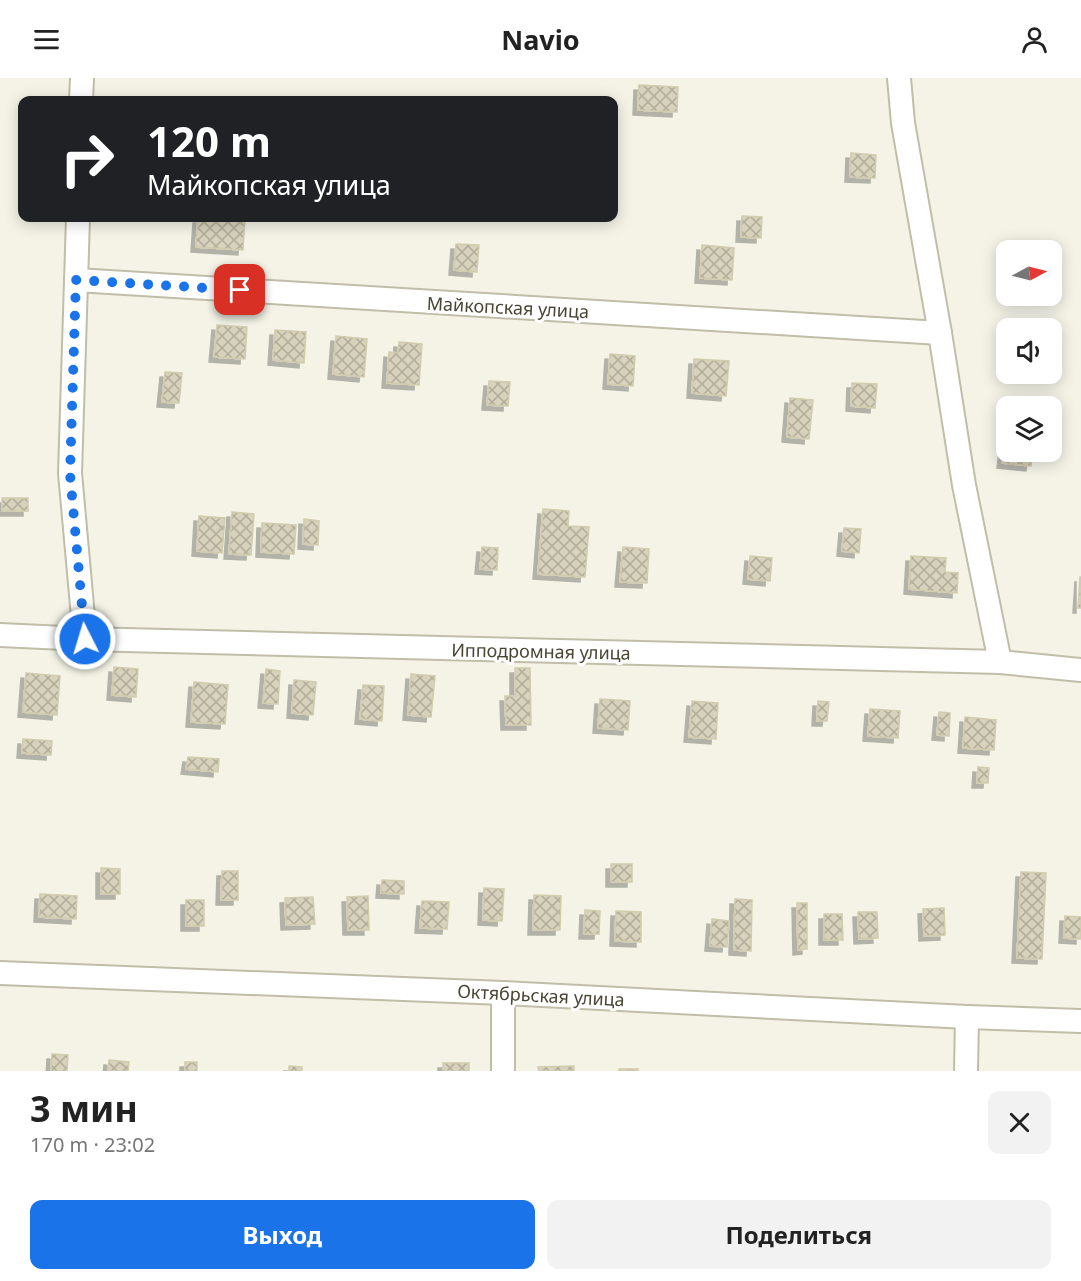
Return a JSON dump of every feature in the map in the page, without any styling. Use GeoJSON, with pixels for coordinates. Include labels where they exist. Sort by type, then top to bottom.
{"type":"FeatureCollection","features":[{"type":"Feature","properties":{"kind":"street"},"geometry":{"type":"LineString","coordinates":[[81,96],[82,78]]}},
{"type":"Feature","properties":{"kind":"street"},"geometry":{"type":"LineString","coordinates":[[899,78],[903,123],[964,485],[1000,662]]}},
{"type":"Feature","properties":{"kind":"street"},"geometry":{"type":"LineString","coordinates":[[78,222],[70,474],[85,639]]}},
{"type":"Feature","properties":{"kind":"street","name":"Майкопская улица"},"geometry":{"type":"LineString","coordinates":[[76,280],[940,333]]}},
{"type":"Feature","properties":{"kind":"street","name":"Ипподромная улица"},"geometry":{"type":"LineString","coordinates":[[0,635],[1000,662],[1081,670]]}},
{"type":"Feature","properties":{"kind":"street","name":"Октябрьская улица"},"geometry":{"type":"LineString","coordinates":[[0,973],[503,993],[1081,1021]]}},
{"type":"Feature","properties":{"kind":"street"},"geometry":{"type":"LineString","coordinates":[[503,993],[503,1071]]}},
{"type":"Feature","properties":{"kind":"street"},"geometry":{"type":"LineString","coordinates":[[966,1071],[968,1017]]}},
{"type":"Feature","properties":{"kind":"building"},"geometry":{"type":"Polygon","coordinates":[[[639,85],[678,87],[677,112],[638,110],[639,85]]]}},
{"type":"Feature","properties":{"kind":"building"},"geometry":{"type":"Polygon","coordinates":[[[851,153],[876,155],[875,178],[850,177],[851,153]]]}},
{"type":"Feature","properties":{"kind":"building"},"geometry":{"type":"Polygon","coordinates":[[[742,216],[762,217],[761,238],[741,237],[742,216]]]}},
{"type":"Feature","properties":{"kind":"building"},"geometry":{"type":"Polygon","coordinates":[[[198,222],[245,222],[243,250],[196,247],[198,222]]]}},
{"type":"Feature","properties":{"kind":"building"},"geometry":{"type":"Polygon","coordinates":[[[456,244],[479,245],[477,272],[454,270],[456,244]]]}},
{"type":"Feature","properties":{"kind":"building"},"geometry":{"type":"Polygon","coordinates":[[[702,245],[734,248],[732,280],[700,278],[702,245]]]}},
{"type":"Feature","properties":{"kind":"building"},"geometry":{"type":"Polygon","coordinates":[[[217,325],[247,327],[245,359],[214,357],[217,325]]]}},
{"type":"Feature","properties":{"kind":"building"},"geometry":{"type":"Polygon","coordinates":[[[275,330],[306,332],[304,363],[273,360],[275,330]]]}},
{"type":"Feature","properties":{"kind":"building"},"geometry":{"type":"Polygon","coordinates":[[[336,336],[367,339],[364,377],[333,374],[336,336]]]}},
{"type":"Feature","properties":{"kind":"building"},"geometry":{"type":"Polygon","coordinates":[[[399,342],[422,344],[419,385],[387,383],[389,352],[398,353],[399,342]]]}},
{"type":"Feature","properties":{"kind":"building"},"geometry":{"type":"Polygon","coordinates":[[[610,354],[635,356],[633,386],[608,384],[610,354]]]}},
{"type":"Feature","properties":{"kind":"building"},"geometry":{"type":"Polygon","coordinates":[[[694,359],[729,361],[726,396],[692,393],[694,359]]]}},
{"type":"Feature","properties":{"kind":"building"},"geometry":{"type":"Polygon","coordinates":[[[165,372],[182,373],[179,403],[162,402],[165,372]]]}},
{"type":"Feature","properties":{"kind":"building"},"geometry":{"type":"Polygon","coordinates":[[[489,381],[510,382],[508,406],[487,405],[489,381]]]}},
{"type":"Feature","properties":{"kind":"building"},"geometry":{"type":"Polygon","coordinates":[[[852,383],[877,384],[875,408],[851,406],[852,383]]]}},
{"type":"Feature","properties":{"kind":"building"},"geometry":{"type":"Polygon","coordinates":[[[790,398],[813,400],[809,439],[787,437],[790,398]]]}},
{"type":"Feature","properties":{"kind":"building"},"geometry":{"type":"Polygon","coordinates":[[[1002,462],[1032,462],[1031,466],[1002,462]]]}},
{"type":"Feature","properties":{"kind":"building"},"geometry":{"type":"Polygon","coordinates":[[[2,498],[28,498],[28,511],[2,511],[2,498]]]}},
{"type":"Feature","properties":{"kind":"building"},"geometry":{"type":"Polygon","coordinates":[[[543,509],[569,511],[568,526],[589,527],[585,577],[538,574],[543,509]]]}},
{"type":"Feature","properties":{"kind":"building"},"geometry":{"type":"Polygon","coordinates":[[[232,512],[254,514],[251,555],[229,554],[232,512]]]}},
{"type":"Feature","properties":{"kind":"building"},"geometry":{"type":"Polygon","coordinates":[[[199,516],[225,518],[222,553],[197,551],[199,516]]]}},
{"type":"Feature","properties":{"kind":"building"},"geometry":{"type":"Polygon","coordinates":[[[304,519],[319,521],[318,545],[303,544],[304,519]]]}},
{"type":"Feature","properties":{"kind":"building"},"geometry":{"type":"Polygon","coordinates":[[[262,523],[296,525],[294,554],[261,552],[262,523]]]}},
{"type":"Feature","properties":{"kind":"building"},"geometry":{"type":"Polygon","coordinates":[[[844,528],[861,529],[859,553],[842,551],[844,528]]]}},
{"type":"Feature","properties":{"kind":"building"},"geometry":{"type":"Polygon","coordinates":[[[482,547],[498,548],[497,570],[480,569],[482,547]]]}},
{"type":"Feature","properties":{"kind":"building"},"geometry":{"type":"Polygon","coordinates":[[[623,547],[649,549],[647,583],[620,582],[623,547]]]}},
{"type":"Feature","properties":{"kind":"building"},"geometry":{"type":"Polygon","coordinates":[[[750,556],[772,558],[770,581],[748,579],[750,556]]]}},
{"type":"Feature","properties":{"kind":"building"},"geometry":{"type":"Polygon","coordinates":[[[911,556],[946,558],[945,572],[958,573],[957,593],[909,589],[911,556]]]}},
{"type":"Feature","properties":{"kind":"building"},"geometry":{"type":"Polygon","coordinates":[[[1080,577],[1081,608],[1078,608],[1080,577]]]}},
{"type":"Feature","properties":{"kind":"building"},"geometry":{"type":"Polygon","coordinates":[[[114,667],[138,669],[136,697],[112,695],[114,667]]]}},
{"type":"Feature","properties":{"kind":"building"},"geometry":{"type":"Polygon","coordinates":[[[515,668],[530,668],[531,725],[506,725],[505,696],[515,696],[515,668]]]}},
{"type":"Feature","properties":{"kind":"building"},"geometry":{"type":"Polygon","coordinates":[[[266,669],[280,671],[278,704],[263,703],[266,669]]]}},
{"type":"Feature","properties":{"kind":"building"},"geometry":{"type":"Polygon","coordinates":[[[26,673],[60,676],[57,715],[23,712],[26,673]]]}},
{"type":"Feature","properties":{"kind":"building"},"geometry":{"type":"Polygon","coordinates":[[[411,674],[435,676],[431,717],[408,715],[411,674]]]}},
{"type":"Feature","properties":{"kind":"building"},"geometry":{"type":"Polygon","coordinates":[[[294,680],[316,682],[313,715],[292,713],[294,680]]]}},
{"type":"Feature","properties":{"kind":"building"},"geometry":{"type":"Polygon","coordinates":[[[194,682],[228,685],[225,724],[191,722],[194,682]]]}},
{"type":"Feature","properties":{"kind":"building"},"geometry":{"type":"Polygon","coordinates":[[[363,685],[384,686],[382,721],[360,719],[363,685]]]}},
{"type":"Feature","properties":{"kind":"building"},"geometry":{"type":"Polygon","coordinates":[[[600,699],[630,701],[628,730],[598,728],[600,699]]]}},
{"type":"Feature","properties":{"kind":"building"},"geometry":{"type":"Polygon","coordinates":[[[692,701],[718,703],[716,739],[689,737],[692,701]]]}},
{"type":"Feature","properties":{"kind":"building"},"geometry":{"type":"Polygon","coordinates":[[[818,701],[829,702],[827,721],[817,721],[818,701]]]}},
{"type":"Feature","properties":{"kind":"building"},"geometry":{"type":"Polygon","coordinates":[[[870,709],[900,711],[898,738],[868,736],[870,709]]]}},
{"type":"Feature","properties":{"kind":"building"},"geometry":{"type":"Polygon","coordinates":[[[939,712],[950,713],[949,736],[937,735],[939,712]]]}},
{"type":"Feature","properties":{"kind":"building"},"geometry":{"type":"Polygon","coordinates":[[[965,717],[996,720],[994,750],[963,748],[965,717]]]}},
{"type":"Feature","properties":{"kind":"building"},"geometry":{"type":"Polygon","coordinates":[[[23,739],[52,741],[51,755],[22,753],[23,739]]]}},
{"type":"Feature","properties":{"kind":"building"},"geometry":{"type":"Polygon","coordinates":[[[188,757],[219,759],[218,772],[186,769],[188,757]]]}},
{"type":"Feature","properties":{"kind":"building"},"geometry":{"type":"Polygon","coordinates":[[[978,767],[989,768],[988,783],[977,783],[978,767]]]}},
{"type":"Feature","properties":{"kind":"building"},"geometry":{"type":"Polygon","coordinates":[[[611,864],[632,864],[632,882],[611,882],[611,864]]]}},
{"type":"Feature","properties":{"kind":"building"},"geometry":{"type":"Polygon","coordinates":[[[101,868],[120,869],[120,894],[101,894],[101,868]]]}},
{"type":"Feature","properties":{"kind":"building"},"geometry":{"type":"Polygon","coordinates":[[[222,871],[238,871],[238,900],[221,900],[222,871]]]}},
{"type":"Feature","properties":{"kind":"building"},"geometry":{"type":"Polygon","coordinates":[[[1021,872],[1046,873],[1042,959],[1017,958],[1021,872]]]}},
{"type":"Feature","properties":{"kind":"building"},"geometry":{"type":"Polygon","coordinates":[[[382,880],[404,881],[404,894],[381,893],[382,880]]]}},
{"type":"Feature","properties":{"kind":"building"},"geometry":{"type":"Polygon","coordinates":[[[484,888],[504,889],[502,921],[483,920],[484,888]]]}},
{"type":"Feature","properties":{"kind":"building"},"geometry":{"type":"Polygon","coordinates":[[[40,894],[77,896],[76,919],[39,917],[40,894]]]}},
{"type":"Feature","properties":{"kind":"building"},"geometry":{"type":"Polygon","coordinates":[[[534,895],[561,896],[560,930],[533,930],[534,895]]]}},
{"type":"Feature","properties":{"kind":"building"},"geometry":{"type":"Polygon","coordinates":[[[368,896],[369,930],[348,930],[347,897],[368,896]]]}},
{"type":"Feature","properties":{"kind":"building"},"geometry":{"type":"Polygon","coordinates":[[[313,897],[315,924],[286,925],[285,898],[313,897]]]}},
{"type":"Feature","properties":{"kind":"building"},"geometry":{"type":"Polygon","coordinates":[[[735,899],[752,900],[751,951],[734,950],[735,899]]]}},
{"type":"Feature","properties":{"kind":"building"},"geometry":{"type":"Polygon","coordinates":[[[186,900],[204,900],[204,926],[186,926],[186,900]]]}},
{"type":"Feature","properties":{"kind":"building"},"geometry":{"type":"Polygon","coordinates":[[[422,901],[449,902],[447,929],[420,928],[422,901]]]}},
{"type":"Feature","properties":{"kind":"building"},"geometry":{"type":"Polygon","coordinates":[[[797,903],[807,903],[807,949],[798,950],[797,903]]]}},
{"type":"Feature","properties":{"kind":"building"},"geometry":{"type":"Polygon","coordinates":[[[944,908],[945,935],[924,936],[923,909],[944,908]]]}},
{"type":"Feature","properties":{"kind":"building"},"geometry":{"type":"Polygon","coordinates":[[[585,910],[600,911],[599,934],[584,934],[585,910]]]}},
{"type":"Feature","properties":{"kind":"building"},"geometry":{"type":"Polygon","coordinates":[[[616,911],[641,912],[641,942],[615,941],[616,911]]]}},
{"type":"Feature","properties":{"kind":"building"},"geometry":{"type":"Polygon","coordinates":[[[858,912],[877,912],[878,938],[859,939],[858,912]]]}},
{"type":"Feature","properties":{"kind":"building"},"geometry":{"type":"Polygon","coordinates":[[[824,914],[842,914],[843,940],[824,940],[824,914]]]}},
{"type":"Feature","properties":{"kind":"building"},"geometry":{"type":"Polygon","coordinates":[[[1065,916],[1081,917],[1081,939],[1064,938],[1065,916]]]}},
{"type":"Feature","properties":{"kind":"building"},"geometry":{"type":"Polygon","coordinates":[[[712,919],[729,921],[727,947],[710,946],[712,919]]]}},
{"type":"Feature","properties":{"kind":"building"},"geometry":{"type":"Polygon","coordinates":[[[52,1054],[68,1055],[67,1071],[51,1071],[52,1054]]]}},
{"type":"Feature","properties":{"kind":"building"},"geometry":{"type":"Polygon","coordinates":[[[109,1060],[129,1062],[128,1071],[108,1071],[109,1060]]]}},
{"type":"Feature","properties":{"kind":"building"},"geometry":{"type":"Polygon","coordinates":[[[185,1062],[197,1062],[197,1071],[185,1071],[185,1062]]]}},
{"type":"Feature","properties":{"kind":"building"},"geometry":{"type":"Polygon","coordinates":[[[443,1063],[469,1063],[469,1071],[443,1071],[443,1063]]]}},
{"type":"Feature","properties":{"kind":"building"},"geometry":{"type":"Polygon","coordinates":[[[289,1066],[302,1067],[302,1071],[289,1071],[289,1066]]]}},
{"type":"Feature","properties":{"kind":"building"},"geometry":{"type":"Polygon","coordinates":[[[574,1066],[574,1071],[539,1071],[538,1067],[574,1066]]]}},
{"type":"Feature","properties":{"kind":"building"},"geometry":{"type":"Polygon","coordinates":[[[619,1069],[638,1069],[638,1071],[619,1071],[619,1069]]]}},
{"type":"Feature","properties":{"kind":"route"},"geometry":{"type":"LineString","coordinates":[[85,639],[70,474],[76,280],[240,290]]}}]}
